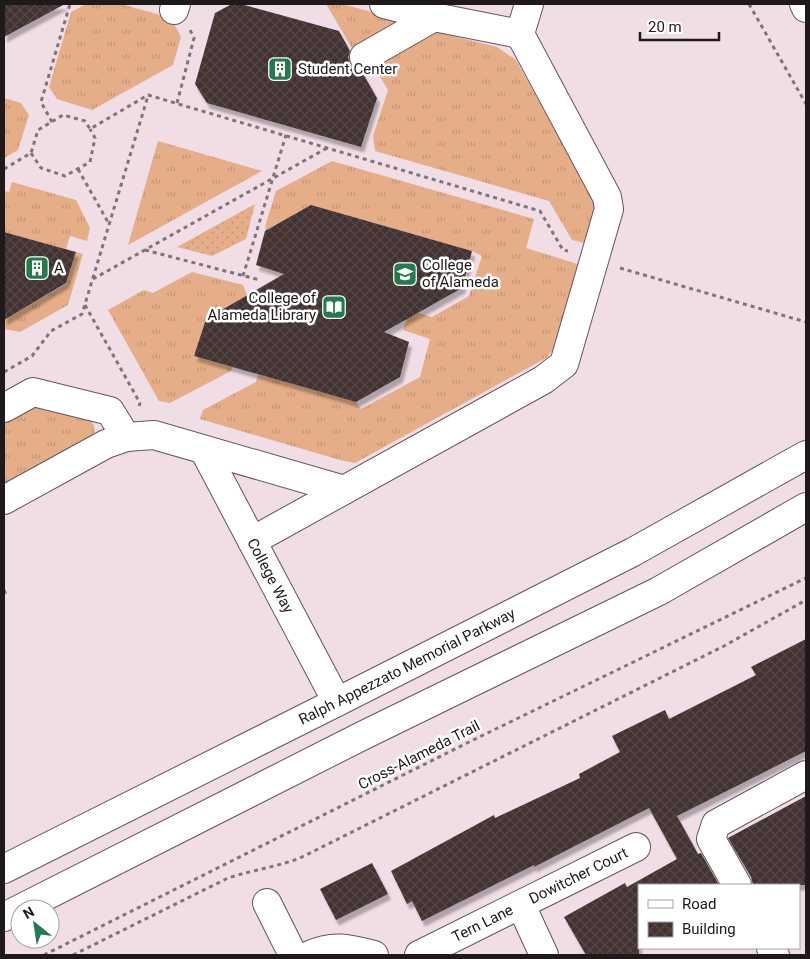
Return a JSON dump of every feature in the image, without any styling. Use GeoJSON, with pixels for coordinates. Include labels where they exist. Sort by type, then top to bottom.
{"type":"FeatureCollection","features":[{"type":"Feature","properties":{"kind":"street"},"geometry":{"type":"LineString","coordinates":[[384,4],[434,17],[520,34]]}},
{"type":"Feature","properties":{"kind":"street"},"geometry":{"type":"LineString","coordinates":[[252,540],[543,380],[564,364],[609,208],[607,197],[520,34],[529,4]]}},
{"type":"Feature","properties":{"kind":"street"},"geometry":{"type":"LineString","coordinates":[[804,4],[806,8]]}},
{"type":"Feature","properties":{"kind":"street"},"geometry":{"type":"LineString","coordinates":[[364,57],[434,17]]}},
{"type":"Feature","properties":{"kind":"street"},"geometry":{"type":"LineString","coordinates":[[4,408],[33,392],[110,411],[126,437]]}},
{"type":"Feature","properties":{"kind":"street"},"geometry":{"type":"LineString","coordinates":[[4,500],[106,444],[126,437],[154,435],[344,490]]}},
{"type":"Feature","properties":{"kind":"street","name":"College Way"},"geometry":{"type":"LineString","coordinates":[[204,450],[337,702]]}},
{"type":"Feature","properties":{"kind":"street","name":"Ralph Appezzato Memorial Parkway"},"geometry":{"type":"LineString","coordinates":[[4,869],[633,552],[806,455]]}},
{"type":"Feature","properties":{"kind":"street"},"geometry":{"type":"LineString","coordinates":[[4,917],[364,735],[659,591],[806,507]]}},
{"type":"Feature","properties":{"kind":"street"},"geometry":{"type":"LineString","coordinates":[[736,884],[711,839],[716,824],[806,775]]}},
{"type":"Feature","properties":{"kind":"street","name":"Dowitcher Court"},"geometry":{"type":"LineString","coordinates":[[521,905],[636,847]]}},
{"type":"Feature","properties":{"kind":"street"},"geometry":{"type":"LineString","coordinates":[[267,903],[293,955]]}},
{"type":"Feature","properties":{"kind":"street"},"geometry":{"type":"LineString","coordinates":[[521,905],[544,955]]}},
{"type":"Feature","properties":{"kind":"street","name":"Tern Lane"},"geometry":{"type":"LineString","coordinates":[[419,955],[521,905]]}},
{"type":"Feature","properties":{"kind":"street"},"geometry":{"type":"LineString","coordinates":[[310,955],[322,950],[345,948],[374,955]]}},
{"type":"Feature","properties":{"kind":"path"},"geometry":{"type":"LineString","coordinates":[[52,122],[41,102],[70,4]]}},
{"type":"Feature","properties":{"kind":"path"},"geometry":{"type":"LineString","coordinates":[[749,4],[806,104]]}},
{"type":"Feature","properties":{"kind":"path"},"geometry":{"type":"LineString","coordinates":[[175,7],[194,38],[177,104]]}},
{"type":"Feature","properties":{"kind":"path"},"geometry":{"type":"LineString","coordinates":[[90,128],[148,95],[540,211],[563,250],[806,322]]}},
{"type":"Feature","properties":{"kind":"path"},"geometry":{"type":"LineString","coordinates":[[4,372],[32,356],[51,331],[82,314],[148,95]]}},
{"type":"Feature","properties":{"kind":"path"},"geometry":{"type":"LineString","coordinates":[[63,116],[86,121],[90,128],[95,138],[90,162],[65,176],[41,168],[32,153],[38,130],[63,116]]}},
{"type":"Feature","properties":{"kind":"path"},"geometry":{"type":"LineString","coordinates":[[243,276],[286,135]]}},
{"type":"Feature","properties":{"kind":"path"},"geometry":{"type":"LineString","coordinates":[[92,279],[327,148]]}},
{"type":"Feature","properties":{"kind":"path"},"geometry":{"type":"LineString","coordinates":[[4,169],[32,153]]}},
{"type":"Feature","properties":{"kind":"path"},"geometry":{"type":"LineString","coordinates":[[78,169],[109,224]]}},
{"type":"Feature","properties":{"kind":"path"},"geometry":{"type":"LineString","coordinates":[[145,250],[260,280]]}},
{"type":"Feature","properties":{"kind":"path"},"geometry":{"type":"LineString","coordinates":[[85,304],[140,403],[126,437]]}},
{"type":"Feature","properties":{"kind":"path","name":"Cross-Alameda Trail"},"geometry":{"type":"LineString","coordinates":[[44,955],[467,743],[806,578]]}},
{"type":"Feature","properties":{"kind":"path"},"geometry":{"type":"LineString","coordinates":[[4,590],[6,595]]}},
{"type":"Feature","properties":{"kind":"path"},"geometry":{"type":"LineString","coordinates":[[73,955],[228,878],[278,866],[300,858],[724,646],[806,600]]}},
{"type":"Feature","properties":{"kind":"green space"},"geometry":{"type":"Polygon","coordinates":[[[86,4],[121,4],[171,18],[181,37],[173,65],[92,110],[57,99],[49,87],[71,12],[86,4]]]}},
{"type":"Feature","properties":{"kind":"green space"},"geometry":{"type":"Polygon","coordinates":[[[326,4],[342,4],[405,21],[353,50],[326,4]]]}},
{"type":"Feature","properties":{"kind":"green space"},"geometry":{"type":"Polygon","coordinates":[[[425,29],[497,47],[516,60],[593,198],[595,209],[588,244],[572,240],[549,201],[375,151],[373,136],[388,90],[371,61],[425,29]]]}},
{"type":"Feature","properties":{"kind":"green space"},"geometry":{"type":"Polygon","coordinates":[[[4,98],[21,103],[29,115],[18,150],[4,158],[4,98]]]}},
{"type":"Feature","properties":{"kind":"green space"},"geometry":{"type":"Polygon","coordinates":[[[158,141],[262,171],[128,245],[158,141]]]}},
{"type":"Feature","properties":{"kind":"green space"},"geometry":{"type":"Polygon","coordinates":[[[332,161],[534,219],[526,248],[581,265],[553,350],[546,358],[355,463],[200,419],[203,410],[256,382],[258,374],[356,402],[361,409],[420,377],[430,339],[403,330],[409,310],[432,317],[469,296],[482,256],[472,251],[311,206],[265,231],[276,191],[332,161]]]}},
{"type":"Feature","properties":{"kind":"green space"},"geometry":{"type":"Polygon","coordinates":[[[12,182],[76,200],[90,228],[87,241],[70,236],[66,249],[4,232],[4,191],[9,192],[12,182]]]}},
{"type":"Feature","properties":{"kind":"green space"},"geometry":{"type":"Polygon","coordinates":[[[255,204],[246,239],[212,256],[177,247],[255,204]]]}},
{"type":"Feature","properties":{"kind":"green space"},"geometry":{"type":"Polygon","coordinates":[[[76,252],[83,254],[68,305],[20,332],[4,329],[4,320],[66,284],[76,252]]]}},
{"type":"Feature","properties":{"kind":"green space"},"geometry":{"type":"Polygon","coordinates":[[[192,272],[243,285],[247,295],[206,319],[194,356],[232,367],[231,371],[170,403],[159,401],[108,310],[144,290],[153,293],[192,272]]]}},
{"type":"Feature","properties":{"kind":"green space"},"geometry":{"type":"Polygon","coordinates":[[[45,407],[90,420],[95,429],[93,436],[4,486],[4,423],[30,409],[45,407]]]}},
{"type":"Feature","properties":{"kind":"building"},"geometry":{"type":"Polygon","coordinates":[[[4,4],[65,4],[4,37],[4,4]]]}},
{"type":"Feature","properties":{"kind":"building","name":"Student Center"},"geometry":{"type":"Polygon","coordinates":[[[232,4],[241,4],[339,31],[350,51],[348,57],[350,64],[356,70],[362,72],[377,98],[361,147],[207,103],[195,84],[215,13],[232,4]]]}},
{"type":"Feature","properties":{"kind":"building"},"geometry":{"type":"Polygon","coordinates":[[[311,205],[472,251],[462,288],[384,332],[409,342],[400,377],[356,402],[194,356],[206,319],[284,274],[256,265],[265,231],[311,205]]]}},
{"type":"Feature","properties":{"kind":"building","name":"A"},"geometry":{"type":"Polygon","coordinates":[[[4,232],[76,252],[66,283],[4,320],[4,232]]]}},
{"type":"Feature","properties":{"kind":"building"},"geometry":{"type":"Polygon","coordinates":[[[806,639],[806,751],[677,816],[698,854],[701,853],[718,884],[638,884],[639,955],[586,955],[564,917],[625,883],[627,887],[677,859],[649,808],[534,867],[534,865],[422,921],[412,901],[407,904],[391,871],[494,815],[495,818],[580,778],[579,774],[620,752],[612,736],[665,710],[669,719],[756,675],[751,667],[806,639]]]}},
{"type":"Feature","properties":{"kind":"building"},"geometry":{"type":"Polygon","coordinates":[[[806,796],[806,885],[753,884],[751,877],[728,838],[806,796]]]}},
{"type":"Feature","properties":{"kind":"building"},"geometry":{"type":"Polygon","coordinates":[[[372,863],[388,894],[336,920],[320,889],[372,863]]]}},
{"type":"Feature","properties":{"kind":"place","name":"Student Center"},"geometry":{"type":"Point","coordinates":[280,69]}},
{"type":"Feature","properties":{"kind":"place","name":"A"},"geometry":{"type":"Point","coordinates":[37,268]}},
{"type":"Feature","properties":{"kind":"place","name":"College of Alameda"},"geometry":{"type":"Point","coordinates":[405,274]}},
{"type":"Feature","properties":{"kind":"place","name":"College of Alameda Library"},"geometry":{"type":"Point","coordinates":[334,307]}}]}
